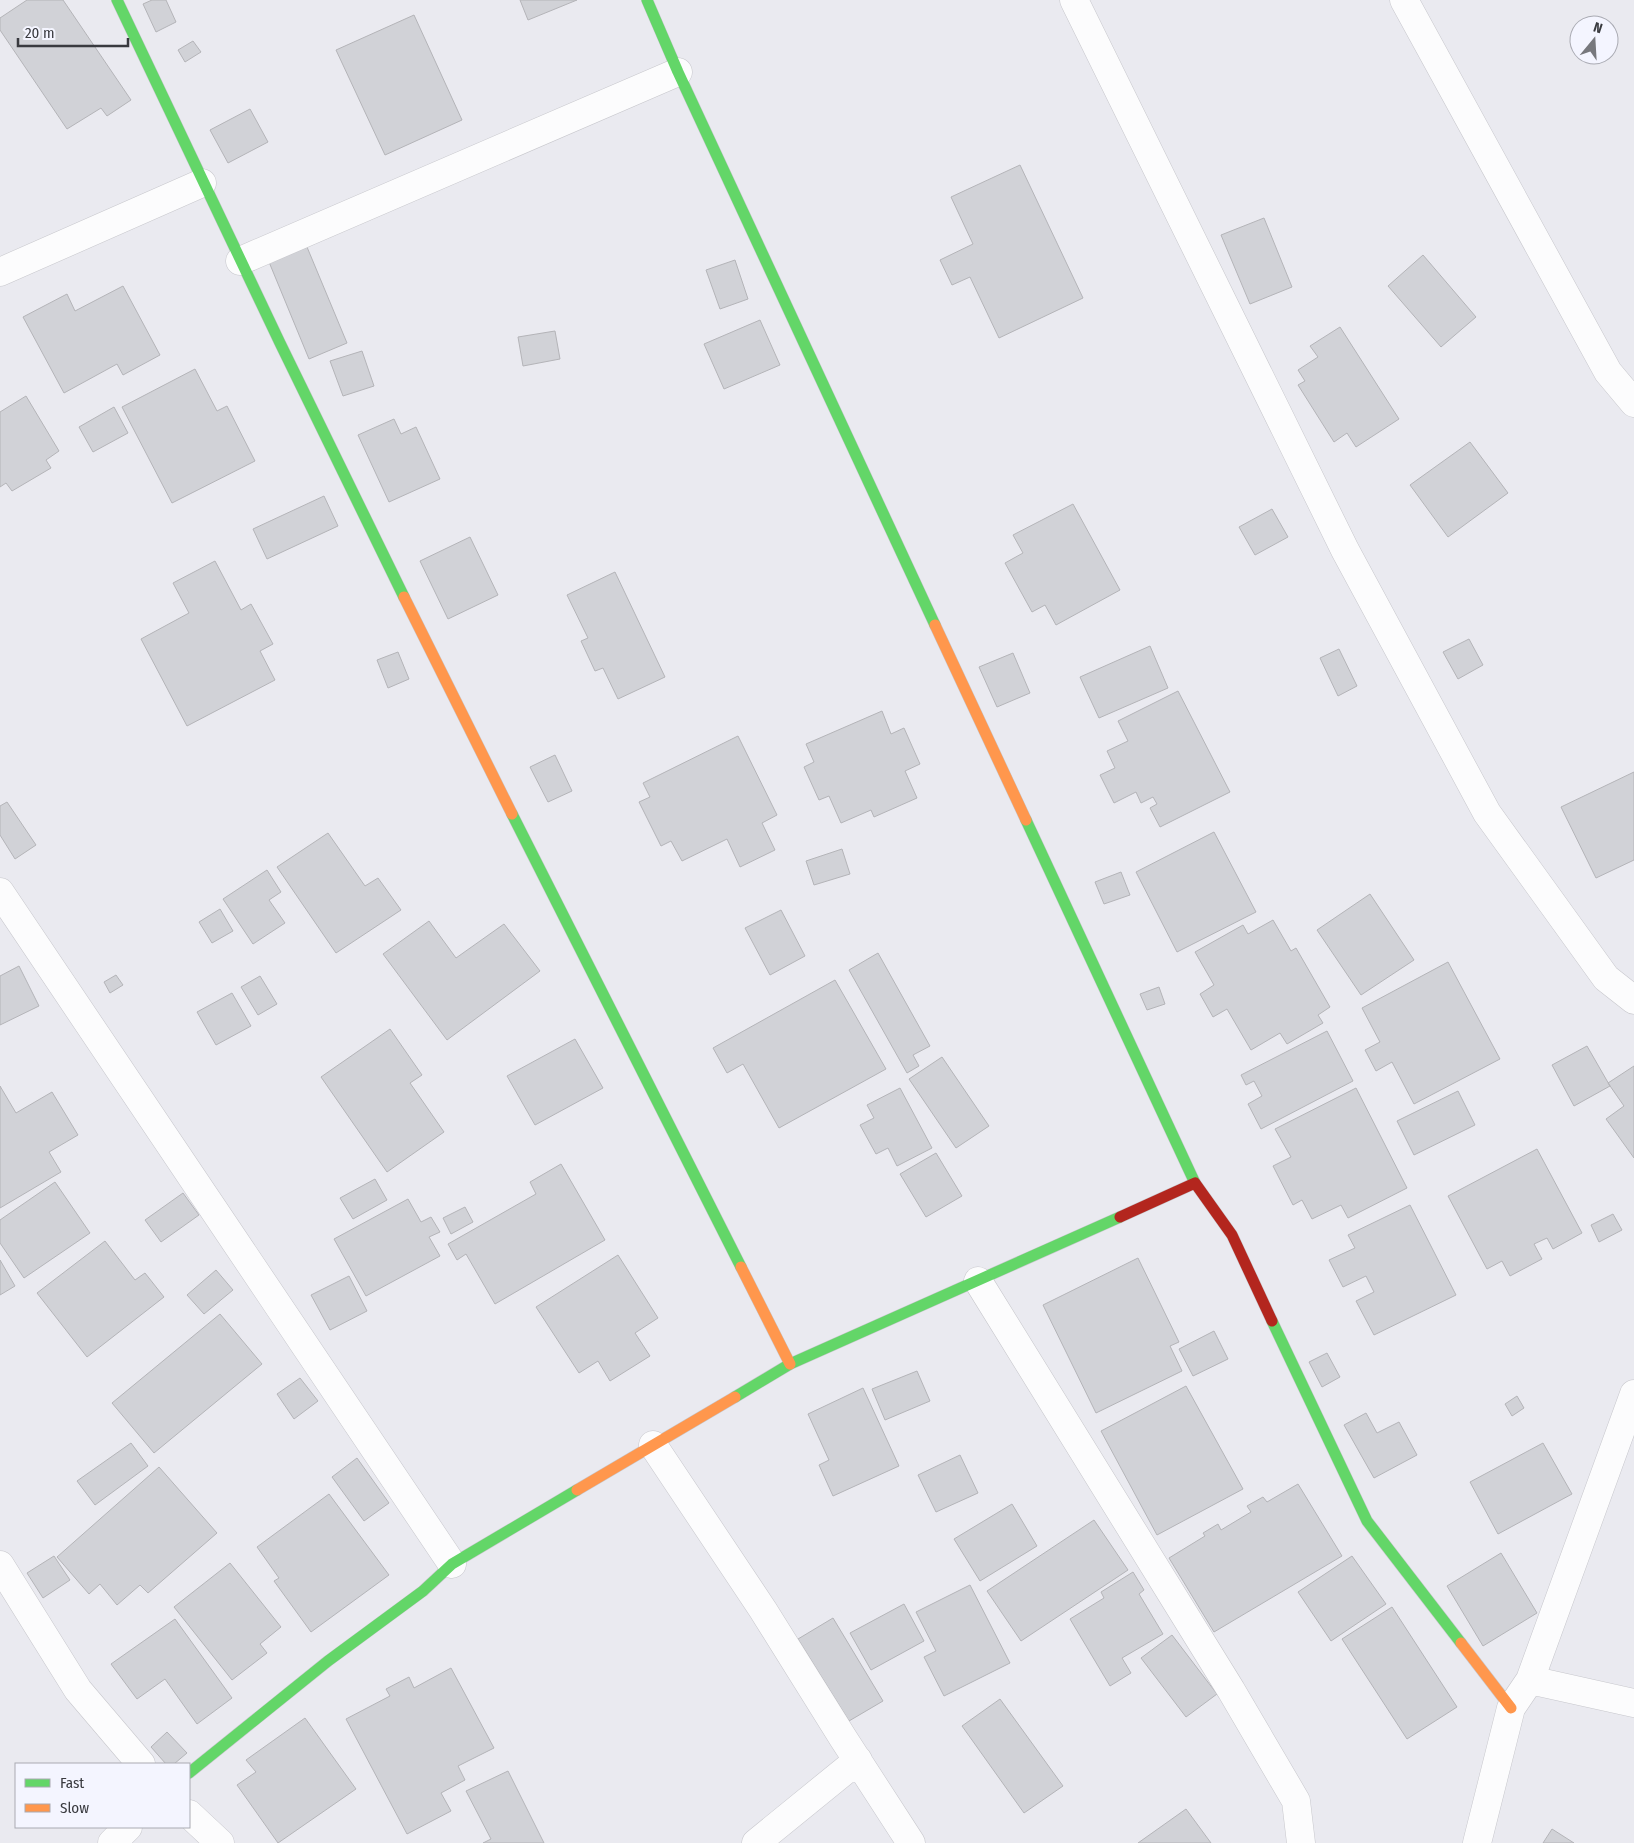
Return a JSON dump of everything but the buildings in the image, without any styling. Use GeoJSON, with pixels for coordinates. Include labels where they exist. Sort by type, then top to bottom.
{"type":"FeatureCollection","features":[{"type":"Feature","properties":{"kind":"street"},"geometry":{"type":"LineString","coordinates":[[117,0],[202,183],[453,694],[790,1364]]}},
{"type":"Feature","properties":{"kind":"street"},"geometry":{"type":"LineString","coordinates":[[647,0],[678,72],[1195,1184],[1232,1235],[1367,1522],[1511,1708]]}},
{"type":"Feature","properties":{"kind":"street"},"geometry":{"type":"LineString","coordinates":[[1074,0],[1345,550],[1487,813],[1606,978],[1634,1000]]}},
{"type":"Feature","properties":{"kind":"street"},"geometry":{"type":"LineString","coordinates":[[1404,0],[1608,372],[1634,403]]}},
{"type":"Feature","properties":{"kind":"street"},"geometry":{"type":"LineString","coordinates":[[240,261],[678,72]]}},
{"type":"Feature","properties":{"kind":"street"},"geometry":{"type":"LineString","coordinates":[[0,272],[202,183]]}},
{"type":"Feature","properties":{"kind":"street"},"geometry":{"type":"LineString","coordinates":[[0,892],[452,1564]]}},
{"type":"Feature","properties":{"kind":"street"},"geometry":{"type":"LineString","coordinates":[[190,1772],[328,1661],[423,1591],[452,1564],[790,1364],[1195,1184]]}},
{"type":"Feature","properties":{"kind":"street"},"geometry":{"type":"LineString","coordinates":[[978,1281],[1231,1690],[1296,1801],[1302,1843]]}},
{"type":"Feature","properties":{"kind":"street"},"geometry":{"type":"LineString","coordinates":[[1478,1843],[1511,1708],[1530,1680],[1634,1394]]}},
{"type":"Feature","properties":{"kind":"street"},"geometry":{"type":"LineString","coordinates":[[653,1445],[763,1610],[911,1843]]}},
{"type":"Feature","properties":{"kind":"street"},"geometry":{"type":"LineString","coordinates":[[0,1565],[78,1690],[141,1763]]}},
{"type":"Feature","properties":{"kind":"street"},"geometry":{"type":"LineString","coordinates":[[1530,1680],[1634,1703]]}},
{"type":"Feature","properties":{"kind":"street"},"geometry":{"type":"LineString","coordinates":[[756,1843],[858,1760]]}},
{"type":"Feature","properties":{"kind":"street"},"geometry":{"type":"LineString","coordinates":[[190,1815],[220,1843]]}},
{"type":"Feature","properties":{"kind":"street"},"geometry":{"type":"LineString","coordinates":[[112,1843],[127,1828]]}},
{"type":"Feature","properties":{"kind":"traffic: fast"},"geometry":{"type":"LineString","coordinates":[[117,0],[280,343],[404,597]]}},
{"type":"Feature","properties":{"kind":"traffic: fast"},"geometry":{"type":"LineString","coordinates":[[647,0],[678,72],[935,625]]}},
{"type":"Feature","properties":{"kind":"traffic: fast"},"geometry":{"type":"LineString","coordinates":[[512,814],[741,1267]]}},
{"type":"Feature","properties":{"kind":"traffic: fast"},"geometry":{"type":"LineString","coordinates":[[1026,820],[1195,1183]]}},
{"type":"Feature","properties":{"kind":"traffic: fast"},"geometry":{"type":"LineString","coordinates":[[735,1397],[790,1364],[1120,1217]]}},
{"type":"Feature","properties":{"kind":"traffic: fast"},"geometry":{"type":"LineString","coordinates":[[1272,1321],[1367,1521],[1461,1643]]}},
{"type":"Feature","properties":{"kind":"traffic: fast"},"geometry":{"type":"LineString","coordinates":[[190,1772],[328,1661],[423,1591],[452,1564],[577,1490]]}},
{"type":"Feature","properties":{"kind":"traffic: slow"},"geometry":{"type":"LineString","coordinates":[[404,597],[512,814]]}},
{"type":"Feature","properties":{"kind":"traffic: slow"},"geometry":{"type":"LineString","coordinates":[[935,625],[1026,820]]}},
{"type":"Feature","properties":{"kind":"traffic: slow"},"geometry":{"type":"LineString","coordinates":[[741,1267],[790,1364]]}},
{"type":"Feature","properties":{"kind":"traffic: slow"},"geometry":{"type":"LineString","coordinates":[[577,1490],[735,1397]]}},
{"type":"Feature","properties":{"kind":"traffic: slow"},"geometry":{"type":"LineString","coordinates":[[1461,1643],[1511,1708]]}},
{"type":"Feature","properties":{"kind":"traffic: jam"},"geometry":{"type":"LineString","coordinates":[[1120,1217],[1195,1183],[1232,1235],[1272,1321]]}}]}
